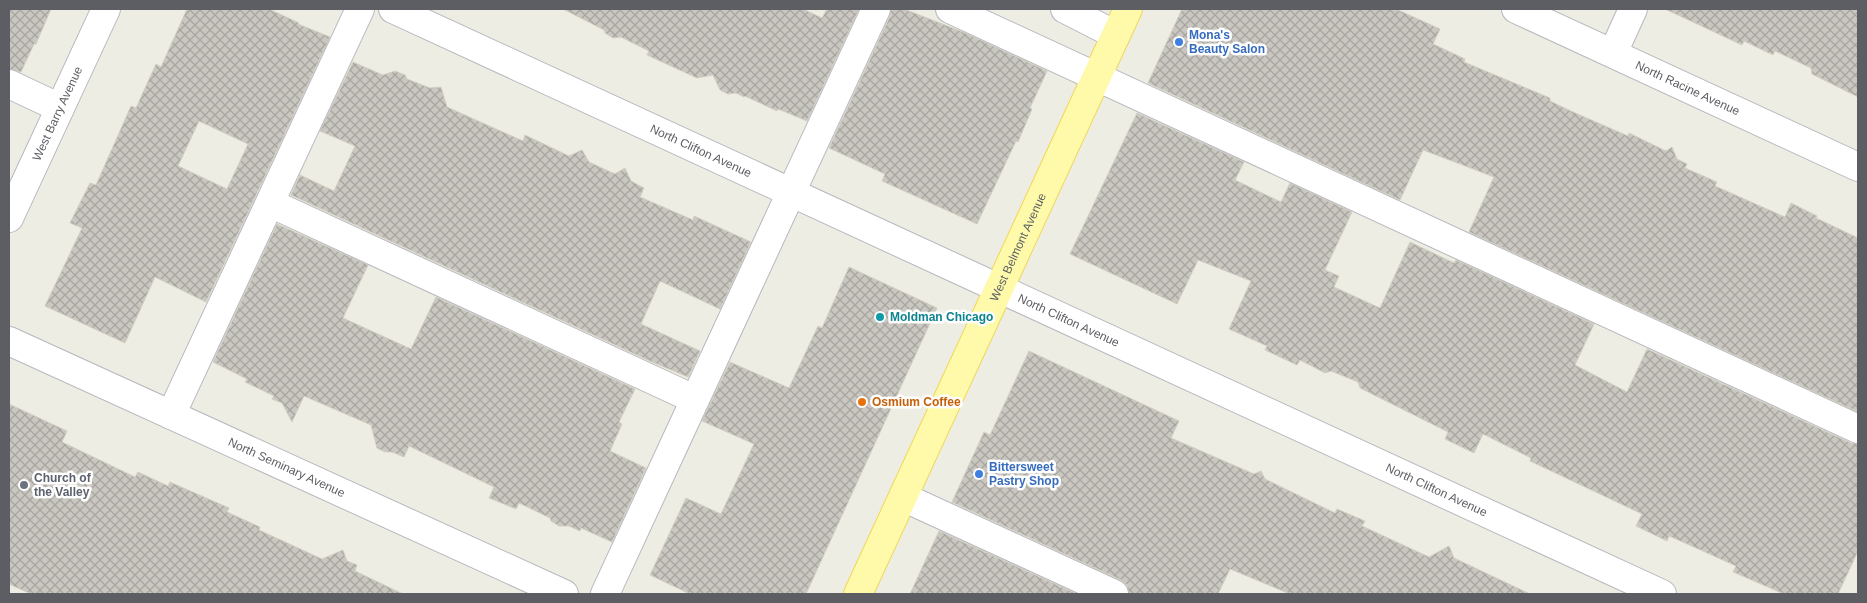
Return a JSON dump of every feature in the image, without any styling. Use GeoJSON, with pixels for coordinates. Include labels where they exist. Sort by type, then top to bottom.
{"type":"FeatureCollection","features":[{"type":"Feature","properties":{"kind":"main road","name":"West Belmont Avenue"},"geometry":{"type":"LineString","coordinates":[[858,594],[1128,9]]}},
{"type":"Feature","properties":{"kind":"street","name":"West Barry Avenue"},"geometry":{"type":"LineString","coordinates":[[9,218],[106,9]]}},
{"type":"Feature","properties":{"kind":"street"},"geometry":{"type":"LineString","coordinates":[[171,415],[360,9]]}},
{"type":"Feature","properties":{"kind":"street","name":"North Clifton Avenue"},"geometry":{"type":"LineString","coordinates":[[392,9],[1662,594]]}},
{"type":"Feature","properties":{"kind":"street"},"geometry":{"type":"LineString","coordinates":[[605,594],[876,9]]}},
{"type":"Feature","properties":{"kind":"street"},"geometry":{"type":"LineString","coordinates":[[950,9],[1858,429]]}},
{"type":"Feature","properties":{"kind":"street"},"geometry":{"type":"LineString","coordinates":[[1065,9],[1116,35]]}},
{"type":"Feature","properties":{"kind":"street","name":"North Racine Avenue"},"geometry":{"type":"LineString","coordinates":[[1516,9],[1858,167]]}},
{"type":"Feature","properties":{"kind":"street"},"geometry":{"type":"LineString","coordinates":[[1613,53],[1633,9]]}},
{"type":"Feature","properties":{"kind":"street"},"geometry":{"type":"LineString","coordinates":[[9,84],[60,108]]}},
{"type":"Feature","properties":{"kind":"street"},"geometry":{"type":"LineString","coordinates":[[270,202],[694,399]]}},
{"type":"Feature","properties":{"kind":"street","name":"North Seminary Avenue"},"geometry":{"type":"LineString","coordinates":[[9,341],[564,594]]}},
{"type":"Feature","properties":{"kind":"street"},"geometry":{"type":"LineString","coordinates":[[903,497],[1114,594]]}},
{"type":"Feature","properties":{"kind":"building"},"geometry":{"type":"Polygon","coordinates":[[[9,9],[51,9],[36,44],[34,44],[21,72],[9,69],[9,9]]]}},
{"type":"Feature","properties":{"kind":"building"},"geometry":{"type":"Polygon","coordinates":[[[187,9],[269,9],[298,24],[330,37],[206,302],[155,277],[125,343],[45,306],[82,228],[70,223],[90,183],[96,185],[131,106],[136,108],[156,64],[161,67],[187,9]],[[199,121],[178,166],[227,189],[248,144],[199,121]]]}},
{"type":"Feature","properties":{"kind":"building"},"geometry":{"type":"Polygon","coordinates":[[[563,9],[803,9],[822,18],[827,9],[859,9],[807,121],[778,109],[777,111],[745,96],[736,93],[728,94],[720,90],[713,75],[697,78],[647,55],[649,51],[621,37],[613,38],[605,33],[604,30],[563,9]]]}},
{"type":"Feature","properties":{"kind":"building"},"geometry":{"type":"Polygon","coordinates":[[[891,9],[904,9],[963,32],[1047,71],[1030,108],[1032,109],[1018,142],[1016,141],[977,224],[882,181],[885,174],[829,148],[890,16],[891,9]]]}},
{"type":"Feature","properties":{"kind":"building"},"geometry":{"type":"Polygon","coordinates":[[[1182,9],[1396,9],[1440,29],[1433,44],[1465,59],[1464,62],[1550,98],[1550,101],[1628,136],[1629,133],[1666,151],[1672,147],[1677,159],[1687,164],[1685,168],[1717,182],[1715,186],[1785,217],[1791,203],[1817,216],[1816,218],[1858,238],[1858,412],[1469,232],[1494,177],[1423,150],[1400,200],[1148,83],[1182,9]]]}},
{"type":"Feature","properties":{"kind":"building"},"geometry":{"type":"Polygon","coordinates":[[[1665,9],[1858,9],[1858,97],[1812,74],[1811,68],[1775,51],[1773,55],[1744,41],[1742,45],[1665,9]]]}},
{"type":"Feature","properties":{"kind":"building"},"geometry":{"type":"Polygon","coordinates":[[[353,62],[383,75],[395,71],[405,75],[407,79],[430,88],[441,87],[447,107],[523,141],[525,135],[569,156],[582,150],[589,162],[615,174],[625,168],[631,181],[644,188],[640,197],[693,220],[694,216],[751,242],[720,309],[660,281],[641,324],[700,351],[688,377],[291,195],[300,175],[334,191],[355,146],[320,131],[353,62]]]}},
{"type":"Feature","properties":{"kind":"building"},"geometry":{"type":"Polygon","coordinates":[[[1137,113],[1244,162],[1235,180],[1281,202],[1290,183],[1352,212],[1325,270],[1339,276],[1334,287],[1380,308],[1410,242],[1454,263],[1456,260],[1594,324],[1575,365],[1627,392],[1647,349],[1851,443],[1858,444],[1858,551],[1838,594],[1784,594],[1733,572],[1736,566],[1669,536],[1667,541],[1636,526],[1642,514],[1530,461],[1531,458],[1483,434],[1474,453],[1445,439],[1448,432],[1360,388],[1358,382],[1331,371],[1325,373],[1300,360],[1297,365],[1265,350],[1267,346],[1229,329],[1251,281],[1198,260],[1177,304],[1070,254],[1137,113]]]}},
{"type":"Feature","properties":{"kind":"building"},"geometry":{"type":"Polygon","coordinates":[[[277,224],[368,265],[343,318],[411,349],[436,297],[635,389],[619,422],[622,424],[610,451],[646,468],[612,542],[581,528],[580,531],[569,526],[559,526],[551,521],[550,518],[519,503],[516,509],[489,498],[494,487],[409,446],[404,457],[392,452],[385,452],[377,448],[371,425],[304,396],[292,422],[282,403],[272,399],[274,396],[245,382],[247,379],[213,362],[277,224]]]}},
{"type":"Feature","properties":{"kind":"building"},"geometry":{"type":"Polygon","coordinates":[[[849,267],[937,308],[806,594],[690,594],[650,575],[686,498],[721,514],[754,444],[702,421],[730,362],[789,388],[818,326],[822,328],[849,267]]]}},
{"type":"Feature","properties":{"kind":"building"},"geometry":{"type":"Polygon","coordinates":[[[1029,351],[1179,421],[1171,438],[1254,474],[1261,471],[1265,479],[1335,513],[1337,509],[1365,521],[1362,526],[1429,557],[1449,546],[1454,558],[1530,594],[1290,594],[1230,569],[1218,594],[1129,594],[1127,585],[1121,580],[952,502],[984,432],[990,435],[1029,351]]]}},
{"type":"Feature","properties":{"kind":"building"},"geometry":{"type":"Polygon","coordinates":[[[9,404],[67,431],[62,442],[135,477],[138,472],[168,486],[170,482],[229,508],[227,512],[260,527],[259,530],[322,559],[343,550],[347,561],[357,565],[355,571],[403,594],[31,594],[9,584],[9,404]]]}},
{"type":"Feature","properties":{"kind":"building"},"geometry":{"type":"Polygon","coordinates":[[[939,531],[1077,594],[910,594],[939,531]]]}},
{"type":"Feature","properties":{"kind":"place","name":"Mona's Beauty Salon"},"geometry":{"type":"Point","coordinates":[1179,42]}},
{"type":"Feature","properties":{"kind":"place","name":"Moldman Chicago"},"geometry":{"type":"Point","coordinates":[880,317]}},
{"type":"Feature","properties":{"kind":"place","name":"Osmium Coffee"},"geometry":{"type":"Point","coordinates":[862,402]}},
{"type":"Feature","properties":{"kind":"place","name":"Bittersweet Pastry Shop"},"geometry":{"type":"Point","coordinates":[979,474]}},
{"type":"Feature","properties":{"kind":"place","name":"Church of the Valley"},"geometry":{"type":"Point","coordinates":[24,485]}}]}
